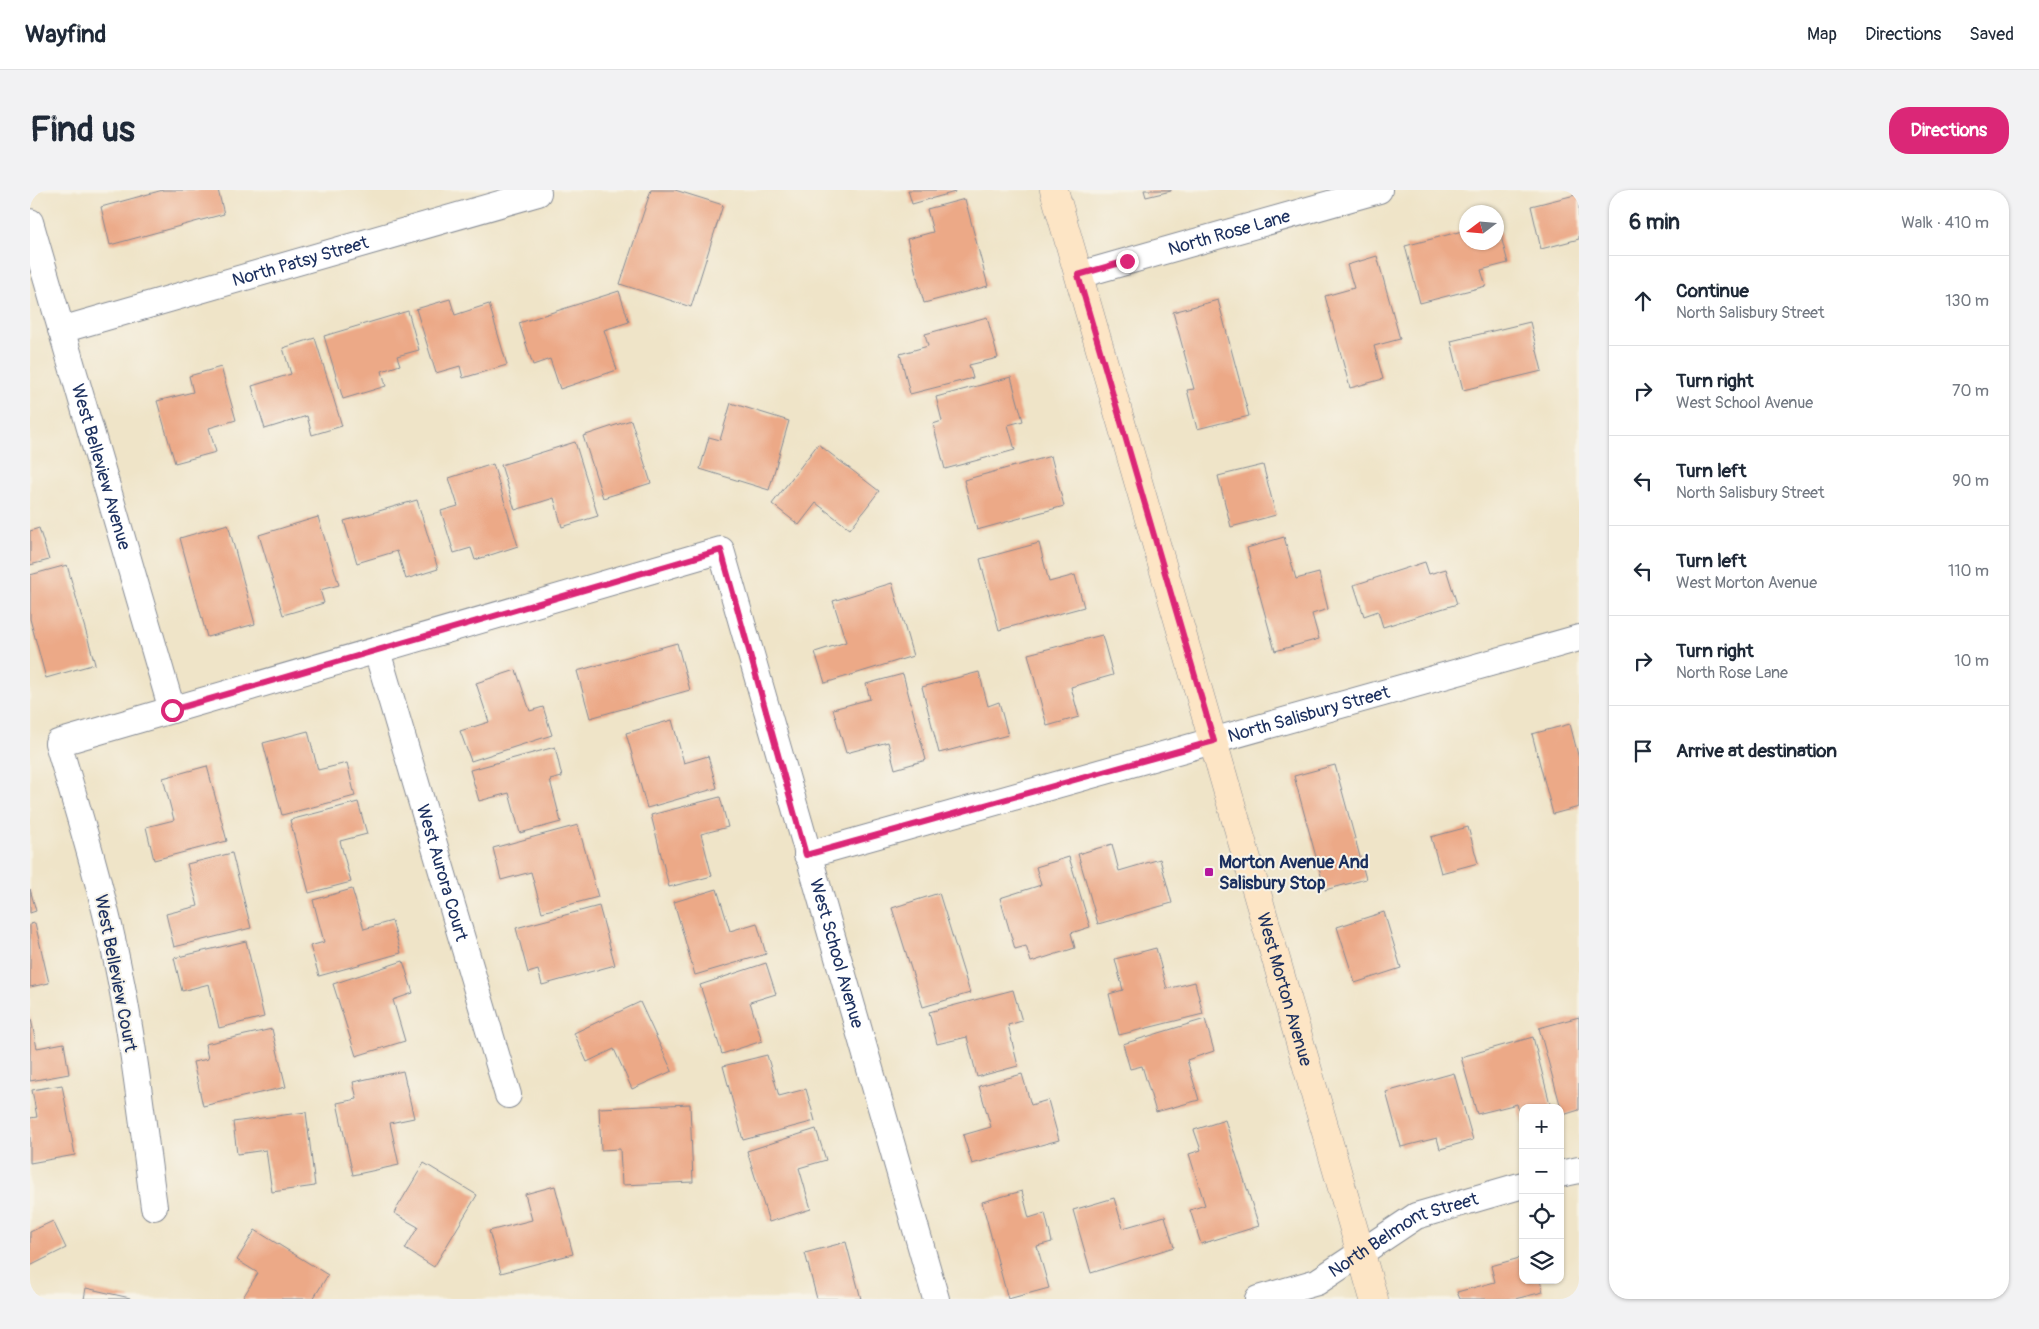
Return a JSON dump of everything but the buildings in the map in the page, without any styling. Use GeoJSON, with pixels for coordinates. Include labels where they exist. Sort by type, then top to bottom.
{"type":"FeatureCollection","features":[{"type":"Feature","properties":{"kind":"main road","name":"West Morton Avenue"},"geometry":{"type":"LineString","coordinates":[[1054,190],[1374,1299]]}},
{"type":"Feature","properties":{"kind":"street","name":"North Rose Lane"},"geometry":{"type":"LineString","coordinates":[[1078,275],[1379,190]]}},
{"type":"Feature","properties":{"kind":"street","name":"North Patsy Street"},"geometry":{"type":"LineString","coordinates":[[61,330],[538,192]]}},
{"type":"Feature","properties":{"kind":"street","name":"West Belleview Avenue"},"geometry":{"type":"LineString","coordinates":[[30,222],[172,710]]}},
{"type":"Feature","properties":{"kind":"street","name":"West School Avenue"},"geometry":{"type":"LineString","coordinates":[[377,651],[721,550],[806,855],[936,1299]]}},
{"type":"Feature","properties":{"kind":"street","name":"North Salisbury Street"},"geometry":{"type":"LineString","coordinates":[[806,855],[1579,638]]}},
{"type":"Feature","properties":{"kind":"street"},"geometry":{"type":"LineString","coordinates":[[172,710],[377,651]]}},
{"type":"Feature","properties":{"kind":"street","name":"West Aurora Court"},"geometry":{"type":"LineString","coordinates":[[377,651],[508,1095]]}},
{"type":"Feature","properties":{"kind":"street","name":"West Belleview Court"},"geometry":{"type":"LineString","coordinates":[[154,1207],[127,1012],[114,947],[97,878],[58,743],[172,710]]}},
{"type":"Feature","properties":{"kind":"street"},"geometry":{"type":"LineString","coordinates":[[1564,1173],[1579,1170]]}},
{"type":"Feature","properties":{"kind":"street","name":"North Belmont Street"},"geometry":{"type":"LineString","coordinates":[[1258,1299],[1317,1282],[1416,1216],[1519,1186]]}},
{"type":"Feature","properties":{"kind":"place","name":"Morton Avenue And Salisbury Stop"},"geometry":{"type":"Point","coordinates":[1209,872]}},
{"type":"Feature","properties":{"kind":"route"},"geometry":{"type":"LineString","coordinates":[[172,710],[721,550],[806,855],[1214,741],[1078,275],[1127,261]]}}]}
